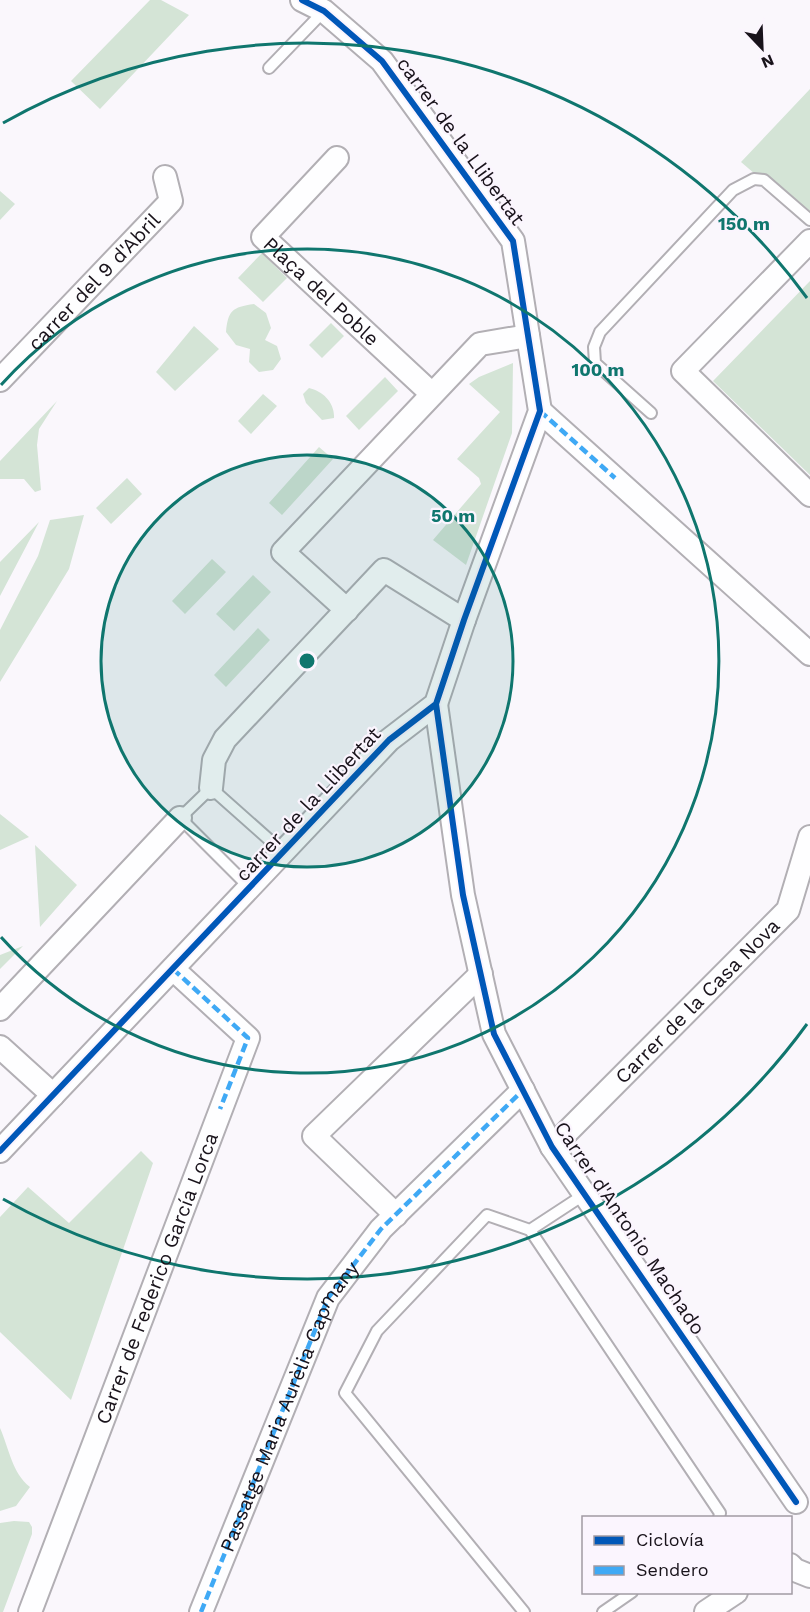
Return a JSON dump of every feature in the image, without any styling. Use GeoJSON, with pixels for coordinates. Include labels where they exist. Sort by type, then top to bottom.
{"type":"FeatureCollection","features":[{"type":"Feature","properties":{"kind":"street","name":"carrer de la Llibertat"},"geometry":{"type":"LineString","coordinates":[[0,1152],[389,740],[436,704],[540,411],[513,241],[382,61],[324,11],[302,0]]}},
{"type":"Feature","properties":{"kind":"street","name":"Plaça del Poble"},"geometry":{"type":"LineString","coordinates":[[337,158],[262,237],[432,394]]}},
{"type":"Feature","properties":{"kind":"street","name":"carrer del 9 d'Abril"},"geometry":{"type":"LineString","coordinates":[[0,380],[171,201],[165,177]]}},
{"type":"Feature","properties":{"kind":"street"},"geometry":{"type":"LineString","coordinates":[[810,241],[683,371],[810,495]]}},
{"type":"Feature","properties":{"kind":"street"},"geometry":{"type":"LineString","coordinates":[[347,609],[283,552],[480,344],[528,336]]}},
{"type":"Feature","properties":{"kind":"street"},"geometry":{"type":"LineString","coordinates":[[540,411],[810,654]]}},
{"type":"Feature","properties":{"kind":"street"},"geometry":{"type":"LineString","coordinates":[[211,788],[214,759],[225,739],[384,570],[464,620]]}},
{"type":"Feature","properties":{"kind":"street","name":"Carrer d'Antonio Machado"},"geometry":{"type":"LineString","coordinates":[[436,704],[463,895],[494,1034],[552,1147],[796,1505]]}},
{"type":"Feature","properties":{"kind":"street"},"geometry":{"type":"LineString","coordinates":[[0,1009],[180,818]]}},
{"type":"Feature","properties":{"kind":"street","name":"Carrer de la Casa Nova"},"geometry":{"type":"LineString","coordinates":[[552,1147],[788,910],[810,837]]}},
{"type":"Feature","properties":{"kind":"street","name":"Carrer de Federico García Lorca"},"geometry":{"type":"LineString","coordinates":[[30,1612],[248,1038],[174,969]]}},
{"type":"Feature","properties":{"kind":"street"},"geometry":{"type":"LineString","coordinates":[[396,1215],[314,1136],[481,974]]}},
{"type":"Feature","properties":{"kind":"street"},"geometry":{"type":"LineString","coordinates":[[0,1047],[53,1095]]}},
{"type":"Feature","properties":{"kind":"street","name":"Passatge Maria Aurèlia Capmany"},"geometry":{"type":"LineString","coordinates":[[201,1612],[328,1298],[381,1229],[523,1090]]}},
{"type":"Feature","properties":{"kind":"street"},"geometry":{"type":"LineString","coordinates":[[792,1567],[810,1576]]}},
{"type":"Feature","properties":{"kind":"street"},"geometry":{"type":"LineString","coordinates":[[706,1612],[734,1594]]}},
{"type":"Feature","properties":{"kind":"lane"},"geometry":{"type":"LineString","coordinates":[[269,68],[324,11]]}},
{"type":"Feature","properties":{"kind":"lane"},"geometry":{"type":"LineString","coordinates":[[651,412],[595,363],[594,347],[600,332],[733,190],[754,179],[764,180],[810,220]]}},
{"type":"Feature","properties":{"kind":"lane"},"geometry":{"type":"LineString","coordinates":[[251,888],[180,818],[211,788],[283,852]]}},
{"type":"Feature","properties":{"kind":"lane"},"geometry":{"type":"LineString","coordinates":[[530,1230],[585,1194]]}},
{"type":"Feature","properties":{"kind":"lane"},"geometry":{"type":"LineString","coordinates":[[524,1612],[345,1393],[376,1331],[487,1215],[530,1230],[720,1513],[719,1516]]}},
{"type":"Feature","properties":{"kind":"lane"},"geometry":{"type":"LineString","coordinates":[[603,1612],[630,1594]]}},
{"type":"Feature","properties":{"kind":"green space"},"geometry":{"type":"Polygon","coordinates":[[[150,0],[161,0],[189,15],[100,109],[71,81],[150,0]]]}},
{"type":"Feature","properties":{"kind":"green space"},"geometry":{"type":"Polygon","coordinates":[[[810,89],[810,212],[805,217],[741,162],[810,89]]]}},
{"type":"Feature","properties":{"kind":"green space"},"geometry":{"type":"Polygon","coordinates":[[[0,191],[15,204],[0,220],[0,191]]]}},
{"type":"Feature","properties":{"kind":"green space"},"geometry":{"type":"Polygon","coordinates":[[[262,253],[287,278],[263,302],[238,278],[262,253]]]}},
{"type":"Feature","properties":{"kind":"green space"},"geometry":{"type":"Polygon","coordinates":[[[810,281],[810,475],[713,381],[810,281]]]}},
{"type":"Feature","properties":{"kind":"green space"},"geometry":{"type":"Polygon","coordinates":[[[254,304],[266,313],[271,328],[265,340],[277,346],[281,359],[273,370],[259,372],[249,362],[250,349],[236,345],[226,332],[232,311],[254,304]]]}},
{"type":"Feature","properties":{"kind":"green space"},"geometry":{"type":"Polygon","coordinates":[[[331,323],[344,336],[322,358],[309,345],[331,323]]]}},
{"type":"Feature","properties":{"kind":"green space"},"geometry":{"type":"Polygon","coordinates":[[[194,326],[219,349],[175,391],[156,372],[194,326]]]}},
{"type":"Feature","properties":{"kind":"green space"},"geometry":{"type":"Polygon","coordinates":[[[513,363],[512,433],[466,565],[433,540],[481,484],[479,478],[457,459],[500,412],[469,384],[479,377],[513,363]]]}},
{"type":"Feature","properties":{"kind":"green space"},"geometry":{"type":"Polygon","coordinates":[[[385,377],[398,391],[359,430],[346,416],[385,377]]]}},
{"type":"Feature","properties":{"kind":"green space"},"geometry":{"type":"Polygon","coordinates":[[[309,388],[327,398],[334,418],[322,420],[306,403],[303,394],[309,388]]]}},
{"type":"Feature","properties":{"kind":"green space"},"geometry":{"type":"Polygon","coordinates":[[[263,394],[277,406],[251,434],[238,421],[263,394]]]}},
{"type":"Feature","properties":{"kind":"green space"},"geometry":{"type":"Polygon","coordinates":[[[57,401],[39,429],[37,445],[41,490],[35,492],[24,479],[0,479],[0,461],[57,401]]]}},
{"type":"Feature","properties":{"kind":"green space"},"geometry":{"type":"Polygon","coordinates":[[[319,447],[333,459],[282,515],[269,503],[319,447]]]}},
{"type":"Feature","properties":{"kind":"green space"},"geometry":{"type":"Polygon","coordinates":[[[127,478],[142,494],[111,524],[96,508],[127,478]]]}},
{"type":"Feature","properties":{"kind":"green space"},"geometry":{"type":"Polygon","coordinates":[[[84,515],[69,569],[0,682],[0,630],[38,556],[50,520],[84,515]]]}},
{"type":"Feature","properties":{"kind":"green space"},"geometry":{"type":"Polygon","coordinates":[[[39,522],[0,596],[0,562],[39,522]]]}},
{"type":"Feature","properties":{"kind":"green space"},"geometry":{"type":"Polygon","coordinates":[[[212,559],[226,572],[185,614],[172,601],[212,559]]]}},
{"type":"Feature","properties":{"kind":"green space"},"geometry":{"type":"Polygon","coordinates":[[[253,575],[271,592],[234,631],[216,614],[253,575]]]}},
{"type":"Feature","properties":{"kind":"green space"},"geometry":{"type":"Polygon","coordinates":[[[258,628],[270,640],[226,687],[214,675],[258,628]]]}},
{"type":"Feature","properties":{"kind":"green space"},"geometry":{"type":"Polygon","coordinates":[[[0,814],[29,837],[0,850],[0,814]]]}},
{"type":"Feature","properties":{"kind":"green space"},"geometry":{"type":"Polygon","coordinates":[[[35,845],[77,885],[40,927],[35,845]]]}},
{"type":"Feature","properties":{"kind":"green space"},"geometry":{"type":"Polygon","coordinates":[[[23,946],[0,969],[0,955],[23,946]]]}},
{"type":"Feature","properties":{"kind":"green space"},"geometry":{"type":"Polygon","coordinates":[[[141,1151],[153,1163],[71,1400],[0,1332],[0,1217],[28,1187],[69,1223],[141,1151]]]}},
{"type":"Feature","properties":{"kind":"green space"},"geometry":{"type":"Polygon","coordinates":[[[0,1428],[19,1475],[30,1487],[16,1506],[0,1511],[0,1428]]]}},
{"type":"Feature","properties":{"kind":"green space"},"geometry":{"type":"Polygon","coordinates":[[[29,1522],[32,1534],[3,1612],[0,1612],[0,1523],[29,1522]]]}},
{"type":"Feature","properties":{"kind":"marked path"},"geometry":{"type":"LineString","coordinates":[[540,411],[615,478]]}},
{"type":"Feature","properties":{"kind":"marked path"},"geometry":{"type":"LineString","coordinates":[[173,969],[248,1038],[220,1109]]}},
{"type":"Feature","properties":{"kind":"marked path"},"geometry":{"type":"LineString","coordinates":[[201,1612],[328,1298],[381,1229],[523,1090]]}},
{"type":"Feature","properties":{"kind":"cycle path"},"geometry":{"type":"LineString","coordinates":[[0,1151],[389,740],[436,704],[540,411],[513,241],[382,61],[324,11],[302,0]]}},
{"type":"Feature","properties":{"kind":"cycle path"},"geometry":{"type":"LineString","coordinates":[[436,704],[463,895],[494,1034],[552,1147],[796,1502]]}}]}
